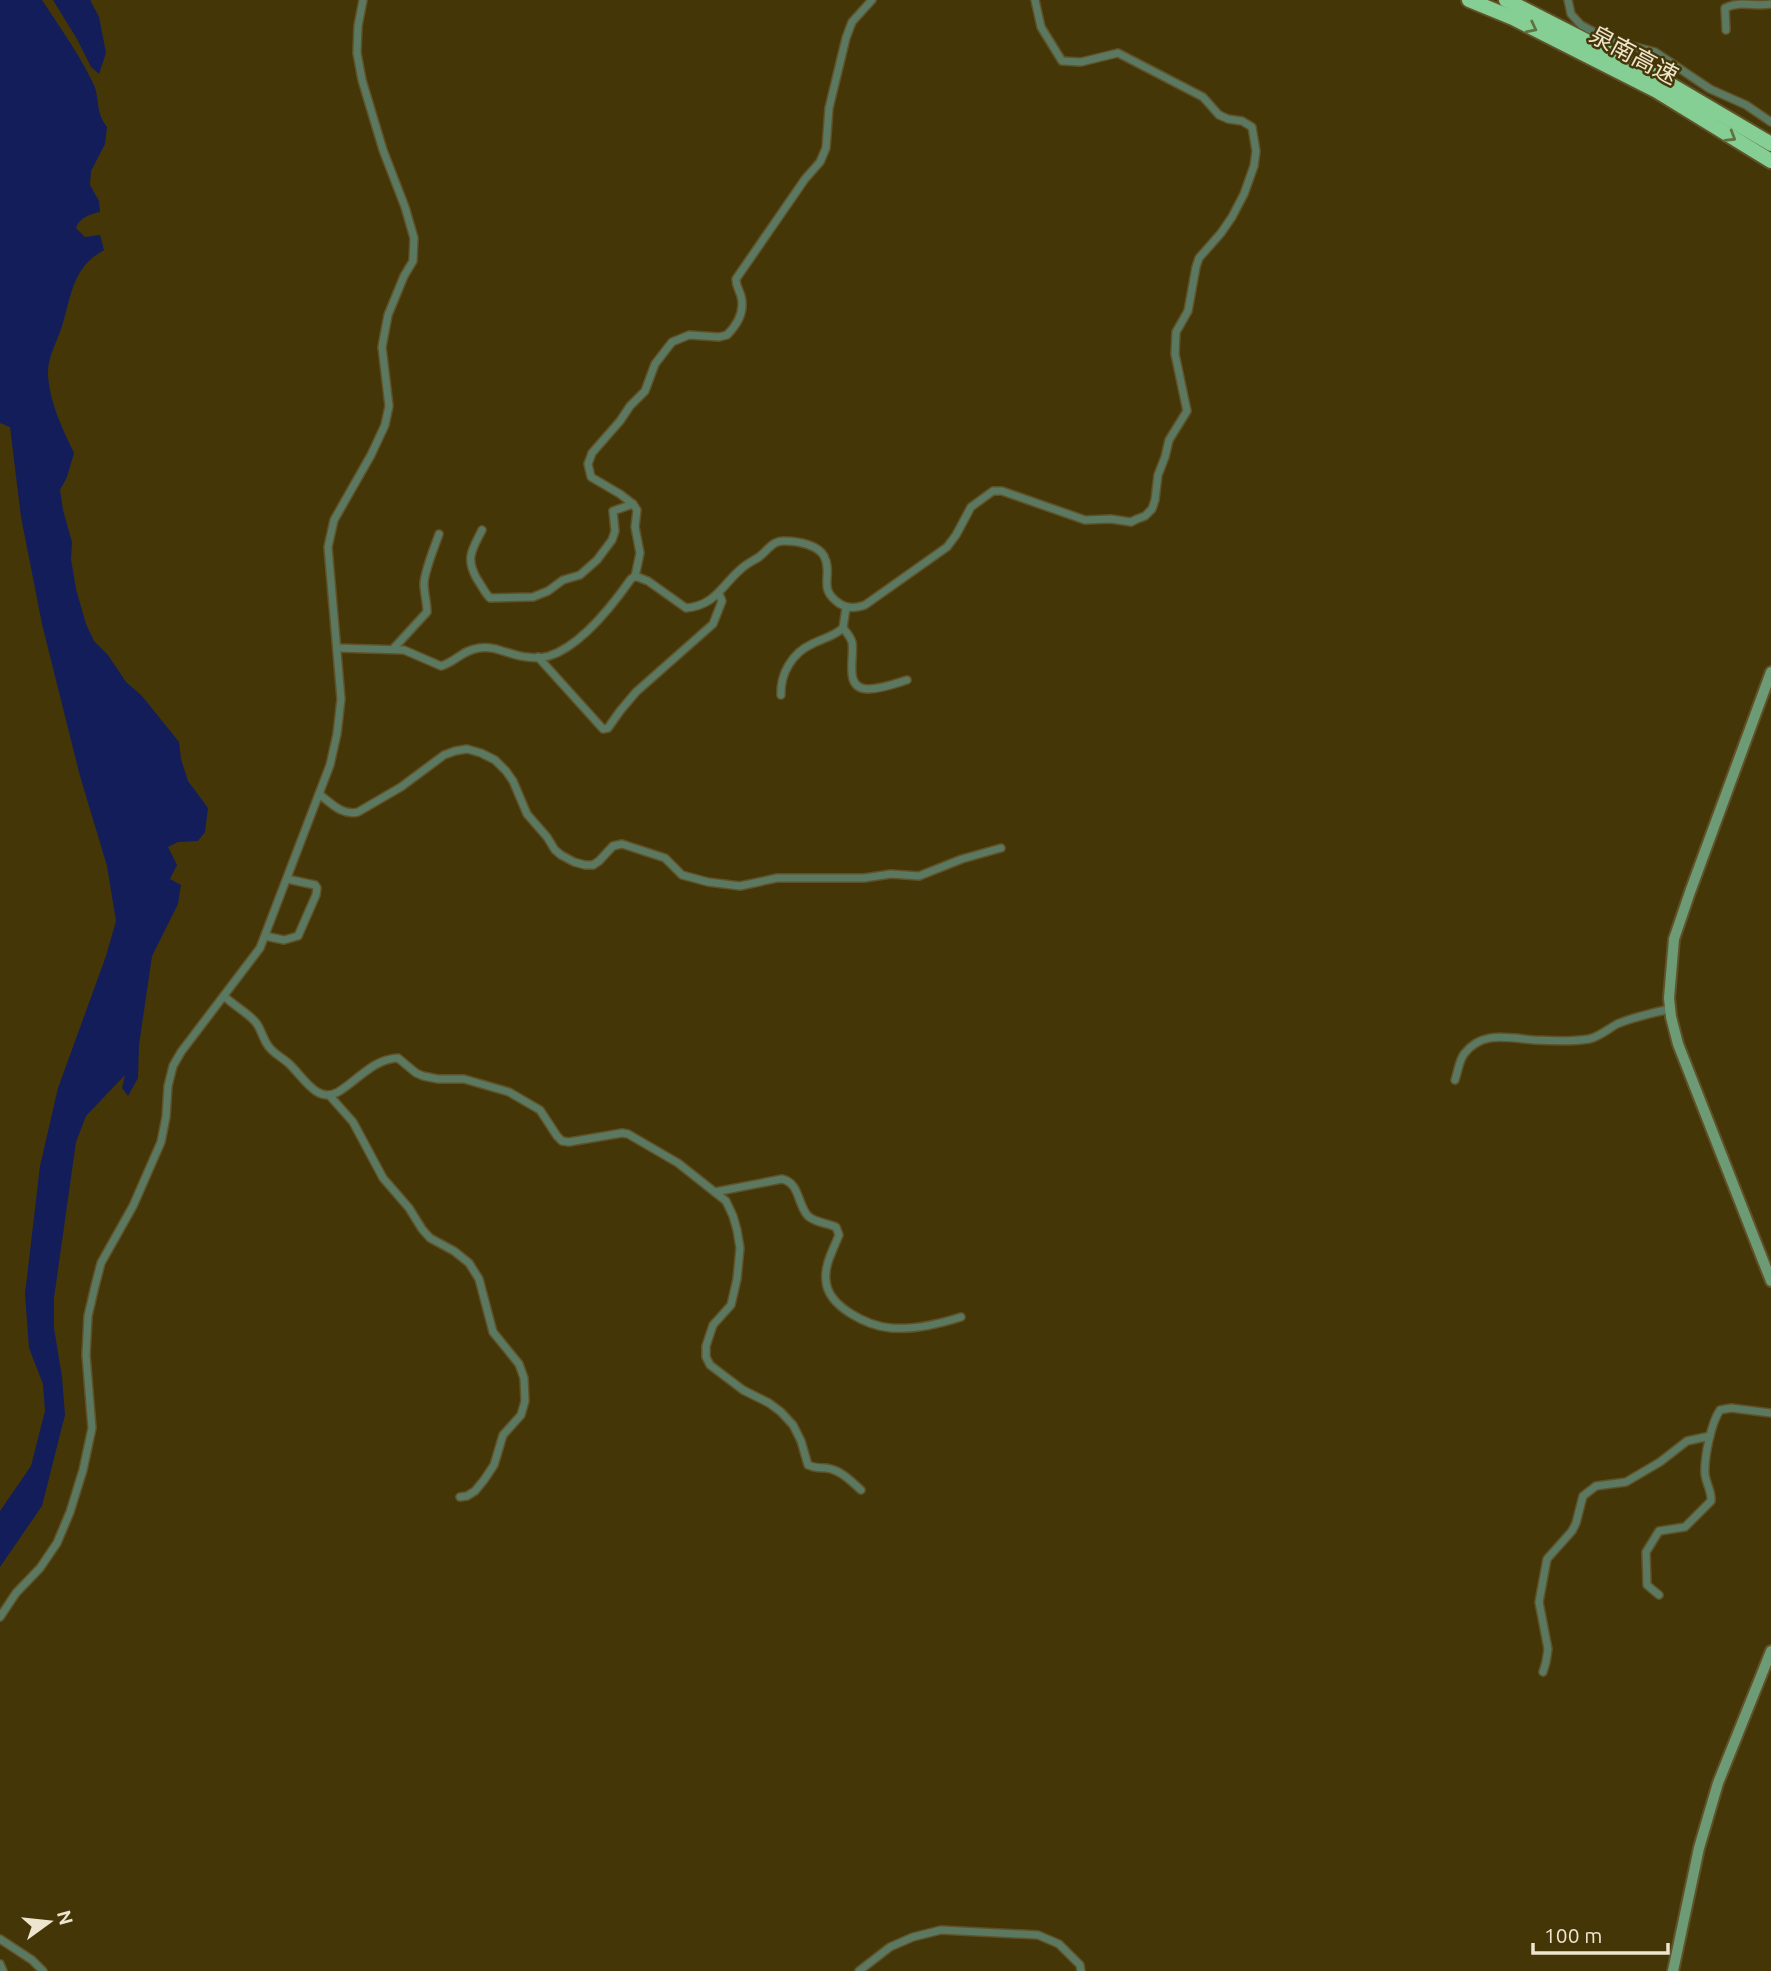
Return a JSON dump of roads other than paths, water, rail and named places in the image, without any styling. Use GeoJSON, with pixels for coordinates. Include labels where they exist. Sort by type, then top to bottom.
{"type":"FeatureCollection","features":[{"type":"Feature","properties":{"kind":"highway","name":"泉南高速"},"geometry":{"type":"LineString","coordinates":[[1469,0],[1513,18],[1657,91],[1771,161]]}},
{"type":"Feature","properties":{"kind":"highway","name":"泉南高速"},"geometry":{"type":"LineString","coordinates":[[1506,0],[1661,79],[1771,144]]}},
{"type":"Feature","properties":{"kind":"main road"},"geometry":{"type":"LineString","coordinates":[[1771,672],[1686,902],[1674,939],[1670,976],[1670,1009],[1678,1044],[1771,1281]]}},
{"type":"Feature","properties":{"kind":"main road"},"geometry":{"type":"LineString","coordinates":[[1673,1971],[1699,1849],[1718,1783],[1771,1651]]}},
{"type":"Feature","properties":{"kind":"street"},"geometry":{"type":"LineString","coordinates":[[0,1617],[57,1543],[70,1512],[92,1428],[86,1355],[88,1316],[101,1263],[133,1206],[161,1142],[173,1066],[260,947],[330,765],[337,734],[341,699],[328,547],[334,520],[385,425],[389,406],[384,336],[388,315],[413,261],[414,238],[383,150],[360,72],[357,53],[358,26],[363,0]]}},
{"type":"Feature","properties":{"kind":"street"},"geometry":{"type":"LineString","coordinates":[[337,648],[404,650],[441,666],[447,665],[470,649],[484,647],[518,656],[547,657],[585,634],[635,577],[640,553],[635,527],[637,510],[620,494],[591,477],[588,464],[592,453],[630,405],[645,391],[656,364],[672,342],[689,335],[727,335],[739,319],[742,308],[736,279],[805,179],[820,162],[826,148],[830,108],[846,38],[852,22],[872,0]]}},
{"type":"Feature","properties":{"kind":"street"},"geometry":{"type":"LineString","coordinates":[[635,577],[641,578],[686,608],[702,605],[719,594],[741,568],[773,544],[786,541],[815,547],[824,555],[830,597],[846,608],[856,608],[866,605],[947,547],[971,507],[993,491],[1002,491],[1085,520],[1111,519],[1131,522],[1145,516],[1152,509],[1168,440],[1187,411],[1175,354],[1176,332],[1188,311],[1199,258],[1221,233],[1244,194],[1254,166],[1256,151],[1252,127],[1242,121],[1219,115],[1203,97],[1118,54],[1081,62],[1062,61],[1041,27],[1035,0]]}},
{"type":"Feature","properties":{"kind":"street"},"geometry":{"type":"LineString","coordinates":[[1568,0],[1570,14],[1581,25],[1609,40],[1655,52],[1710,89],[1746,105],[1771,122]]}},
{"type":"Feature","properties":{"kind":"street"},"geometry":{"type":"LineString","coordinates":[[1726,30],[1725,8],[1734,3],[1771,4]]}},
{"type":"Feature","properties":{"kind":"street"},"geometry":{"type":"LineString","coordinates":[[482,530],[470,558],[471,570],[483,591],[490,598],[533,597],[548,591],[563,580],[580,575],[597,560],[612,540],[615,531],[613,511],[633,504]]}},
{"type":"Feature","properties":{"kind":"street"},"geometry":{"type":"LineString","coordinates":[[393,649],[427,612],[424,576],[439,534]]}},
{"type":"Feature","properties":{"kind":"street"},"geometry":{"type":"LineString","coordinates":[[538,657],[603,729],[608,728],[636,692],[713,624],[722,601],[719,594]]}},
{"type":"Feature","properties":{"kind":"street"},"geometry":{"type":"LineString","coordinates":[[781,695],[781,680],[790,661],[804,648],[834,636],[843,628],[846,608]]}},
{"type":"Feature","properties":{"kind":"street"},"geometry":{"type":"LineString","coordinates":[[843,628],[853,645],[850,668],[857,685],[865,689],[879,688],[907,680]]}},
{"type":"Feature","properties":{"kind":"street"},"geometry":{"type":"LineString","coordinates":[[319,794],[343,812],[358,812],[401,787],[444,755],[467,750],[481,753],[495,760],[506,771],[527,814],[561,856],[574,862],[593,864],[613,846],[621,844],[665,858],[682,875],[740,886],[777,878],[864,878],[891,874],[919,876],[962,859],[1001,848]]}},
{"type":"Feature","properties":{"kind":"street"},"geometry":{"type":"LineString","coordinates":[[265,936],[284,940],[298,936],[316,895],[315,885],[287,878]]}},
{"type":"Feature","properties":{"kind":"street"},"geometry":{"type":"LineString","coordinates":[[224,996],[257,1025],[272,1051],[288,1062],[321,1095],[336,1093],[383,1060],[398,1058],[423,1076],[464,1079],[509,1092],[540,1110],[562,1141],[628,1134],[678,1163],[726,1201],[733,1216],[740,1248],[734,1300],[713,1325],[706,1346],[706,1357],[710,1365],[743,1390],[781,1412],[802,1441],[808,1465],[836,1471],[861,1490]]}},
{"type":"Feature","properties":{"kind":"street"},"geometry":{"type":"LineString","coordinates":[[1455,1080],[1462,1056],[1471,1047],[1490,1037],[1505,1035],[1532,1040],[1566,1041],[1592,1039],[1618,1024],[1670,1009]]}},
{"type":"Feature","properties":{"kind":"street"},"geometry":{"type":"LineString","coordinates":[[329,1095],[352,1122],[383,1178],[422,1229],[430,1238],[454,1251],[468,1263],[479,1279],[493,1332],[519,1364],[524,1378],[525,1401],[521,1415],[503,1435],[494,1465],[484,1480],[475,1491],[460,1497]]}},
{"type":"Feature","properties":{"kind":"street"},"geometry":{"type":"LineString","coordinates":[[715,1192],[782,1178],[790,1181],[808,1216],[836,1227],[839,1235],[830,1255],[825,1283],[829,1295],[841,1308],[864,1321],[891,1329],[928,1326],[961,1317]]}},
{"type":"Feature","properties":{"kind":"street"},"geometry":{"type":"LineString","coordinates":[[1659,1595],[1647,1585],[1646,1552],[1659,1531],[1685,1527],[1711,1501],[1705,1472],[1715,1417],[1725,1408],[1771,1413]]}},
{"type":"Feature","properties":{"kind":"street"},"geometry":{"type":"LineString","coordinates":[[1543,1672],[1548,1649],[1539,1602],[1547,1559],[1566,1539],[1576,1523],[1583,1496],[1596,1486],[1626,1482],[1660,1462],[1687,1441],[1710,1436]]}},
{"type":"Feature","properties":{"kind":"street"},"geometry":{"type":"LineString","coordinates":[[859,1971],[890,1947],[913,1937],[941,1930],[1038,1935],[1059,1944],[1080,1965],[1082,1971]]}},
{"type":"Feature","properties":{"kind":"street"},"geometry":{"type":"LineString","coordinates":[[0,1939],[32,1960],[43,1971]]}},
{"type":"Feature","properties":{"kind":"street"},"geometry":{"type":"LineString","coordinates":[[0,1964],[3,1971]]}}]}
